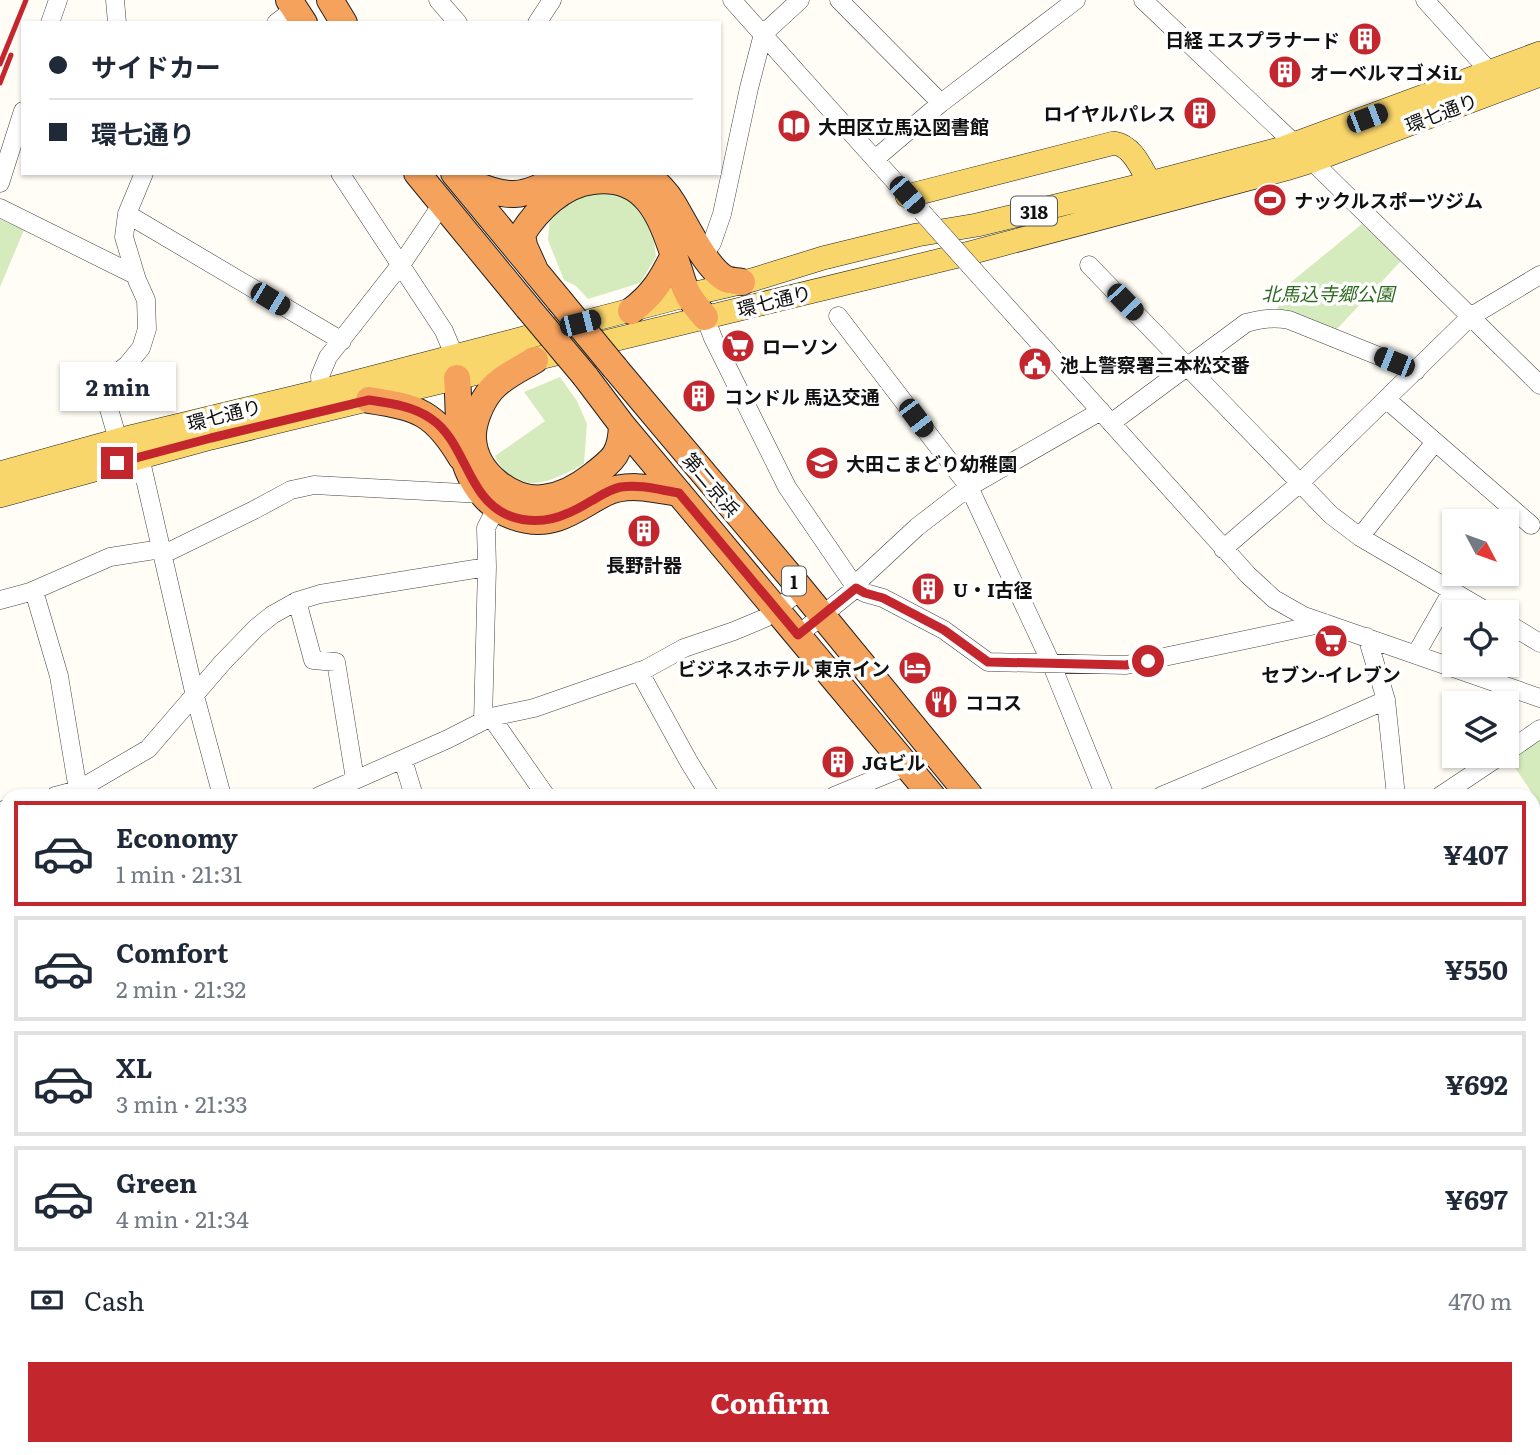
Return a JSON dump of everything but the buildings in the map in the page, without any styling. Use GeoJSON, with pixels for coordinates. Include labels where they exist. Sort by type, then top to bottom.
{"type":"FeatureCollection","features":[{"type":"Feature","properties":{"kind":"highway"},"geometry":{"type":"LineString","coordinates":[[330,0],[343,21]]}},
{"type":"Feature","properties":{"kind":"highway","name":"第二京浜"},"geometry":{"type":"LineString","coordinates":[[419,175],[585,376],[622,425],[926,789]]}},
{"type":"Feature","properties":{"kind":"highway"},"geometry":{"type":"LineString","coordinates":[[457,175],[491,192],[523,194],[537,190],[563,175]]}},
{"type":"Feature","properties":{"kind":"highway","name":"第二京浜"},"geometry":{"type":"LineString","coordinates":[[457,175],[964,789]]}},
{"type":"Feature","properties":{"kind":"highway"},"geometry":{"type":"LineString","coordinates":[[647,175],[663,189],[673,203],[713,268],[726,279],[743,282]]}},
{"type":"Feature","properties":{"kind":"highway"},"geometry":{"type":"LineString","coordinates":[[534,268],[524,246],[522,234],[533,217],[559,194],[587,181],[612,180],[628,183],[637,189],[656,212],[705,317]]}},
{"type":"Feature","properties":{"kind":"highway"},"geometry":{"type":"LineString","coordinates":[[686,228],[696,293]]}},
{"type":"Feature","properties":{"kind":"highway"},"geometry":{"type":"LineString","coordinates":[[631,311],[660,284],[674,254]]}},
{"type":"Feature","properties":{"kind":"highway"},"geometry":{"type":"LineString","coordinates":[[535,360],[493,387],[478,414],[474,430],[475,447],[507,514],[536,521],[549,520],[568,514],[607,492],[620,488],[650,488],[679,493]]}},
{"type":"Feature","properties":{"kind":"highway"},"geometry":{"type":"LineString","coordinates":[[455,367],[459,432],[464,461]]}},
{"type":"Feature","properties":{"kind":"highway"},"geometry":{"type":"LineString","coordinates":[[369,400],[413,410],[431,418],[451,440],[472,481],[495,492],[542,499],[578,486],[613,458],[619,449],[622,425]]}},
{"type":"Feature","properties":{"kind":"main road","name":"環七通り"},"geometry":{"type":"LineString","coordinates":[[0,496],[211,438],[369,400],[455,367],[631,311],[823,258],[844,243],[866,237],[897,230],[917,235],[977,225],[1150,183],[1304,153],[1540,53]]}},
{"type":"Feature","properties":{"kind":"main road","name":"環七通り"},"geometry":{"type":"LineString","coordinates":[[0,472],[118,440],[321,391],[455,367],[535,360],[846,282],[891,281],[942,269],[966,254],[1304,153],[1540,75]]}},
{"type":"Feature","properties":{"kind":"main road"},"geometry":{"type":"LineString","coordinates":[[914,204],[1114,143],[1128,148],[1150,183]]}},
{"type":"Feature","properties":{"kind":"street"},"geometry":{"type":"LineString","coordinates":[[51,21],[58,0]]}},
{"type":"Feature","properties":{"kind":"street"},"geometry":{"type":"LineString","coordinates":[[115,0],[117,21]]}},
{"type":"Feature","properties":{"kind":"street"},"geometry":{"type":"LineString","coordinates":[[438,0],[456,21]]}},
{"type":"Feature","properties":{"kind":"street"},"geometry":{"type":"LineString","coordinates":[[538,21],[552,0]]}},
{"type":"Feature","properties":{"kind":"street"},"geometry":{"type":"LineString","coordinates":[[732,0],[1256,584],[1294,611],[1540,698]]}},
{"type":"Feature","properties":{"kind":"street"},"geometry":{"type":"LineString","coordinates":[[704,254],[712,243],[722,214],[763,34],[800,0]]}},
{"type":"Feature","properties":{"kind":"street"},"geometry":{"type":"LineString","coordinates":[[839,0],[941,103]]}},
{"type":"Feature","properties":{"kind":"street"},"geometry":{"type":"LineString","coordinates":[[875,159],[941,103],[1076,0]]}},
{"type":"Feature","properties":{"kind":"street"},"geometry":{"type":"LineString","coordinates":[[1143,0],[1304,153],[1540,385]]}},
{"type":"Feature","properties":{"kind":"street"},"geometry":{"type":"LineString","coordinates":[[1425,0],[1490,72]]}},
{"type":"Feature","properties":{"kind":"street"},"geometry":{"type":"LineString","coordinates":[[0,183],[21,117]]}},
{"type":"Feature","properties":{"kind":"street"},"geometry":{"type":"LineString","coordinates":[[118,440],[102,384],[127,365],[141,348],[147,329],[146,300],[135,275],[124,237],[127,214],[143,175]]}},
{"type":"Feature","properties":{"kind":"street"},"geometry":{"type":"LineString","coordinates":[[341,175],[444,331],[455,367]]}},
{"type":"Feature","properties":{"kind":"street"},"geometry":{"type":"LineString","coordinates":[[321,391],[320,376],[328,357],[400,265],[442,204]]}},
{"type":"Feature","properties":{"kind":"street"},"geometry":{"type":"LineString","coordinates":[[0,208],[135,275]]}},
{"type":"Feature","properties":{"kind":"street"},"geometry":{"type":"LineString","coordinates":[[127,214],[342,341]]}},
{"type":"Feature","properties":{"kind":"street"},"geometry":{"type":"LineString","coordinates":[[1089,265],[1331,515],[1360,537],[1467,600]]}},
{"type":"Feature","properties":{"kind":"street"},"geometry":{"type":"LineString","coordinates":[[1223,549],[1300,484],[1470,317],[1540,275]]}},
{"type":"Feature","properties":{"kind":"street"},"geometry":{"type":"LineString","coordinates":[[838,316],[969,487],[1051,663],[1102,789]]}},
{"type":"Feature","properties":{"kind":"street"},"geometry":{"type":"LineString","coordinates":[[705,317],[787,487],[856,588],[883,598],[944,630],[988,662],[1126,665],[1325,623]]}},
{"type":"Feature","properties":{"kind":"street"},"geometry":{"type":"LineString","coordinates":[[798,635],[856,588],[860,580],[917,527],[969,487],[1106,417],[1187,366],[1246,323],[1275,317],[1289,320],[1416,371]]}},
{"type":"Feature","properties":{"kind":"street"},"geometry":{"type":"LineString","coordinates":[[1386,399],[1531,525]]}},
{"type":"Feature","properties":{"kind":"street"},"geometry":{"type":"LineString","coordinates":[[1360,537],[1435,442]]}},
{"type":"Feature","properties":{"kind":"street"},"geometry":{"type":"LineString","coordinates":[[140,457],[195,696],[220,789]]}},
{"type":"Feature","properties":{"kind":"street"},"geometry":{"type":"LineString","coordinates":[[0,600],[34,591],[110,557],[162,552],[291,490],[314,485],[495,492],[486,528],[487,719],[541,789]]}},
{"type":"Feature","properties":{"kind":"street"},"geometry":{"type":"LineString","coordinates":[[80,789],[148,749],[256,628],[297,601],[320,594],[486,568]]}},
{"type":"Feature","properties":{"kind":"street"},"geometry":{"type":"LineString","coordinates":[[334,789],[487,719],[534,708],[639,671],[684,648],[765,618],[801,590]]}},
{"type":"Feature","properties":{"kind":"street"},"geometry":{"type":"LineString","coordinates":[[34,591],[59,676],[78,789]]}},
{"type":"Feature","properties":{"kind":"street"},"geometry":{"type":"LineString","coordinates":[[1416,654],[1452,591]]}},
{"type":"Feature","properties":{"kind":"street"},"geometry":{"type":"LineString","coordinates":[[297,601],[313,660],[335,662],[355,779]]}},
{"type":"Feature","properties":{"kind":"street"},"geometry":{"type":"LineString","coordinates":[[1519,630],[1540,643]]}},
{"type":"Feature","properties":{"kind":"street"},"geometry":{"type":"LineString","coordinates":[[1367,637],[1386,700],[1395,789]]}},
{"type":"Feature","properties":{"kind":"street"},"geometry":{"type":"LineString","coordinates":[[639,671],[705,789]]}},
{"type":"Feature","properties":{"kind":"street"},"geometry":{"type":"LineString","coordinates":[[1178,789],[1386,700]]}},
{"type":"Feature","properties":{"kind":"street"},"geometry":{"type":"LineString","coordinates":[[1519,743],[1540,729]]}},
{"type":"Feature","properties":{"kind":"street"},"geometry":{"type":"LineString","coordinates":[[402,760],[412,789]]}},
{"type":"Feature","properties":{"kind":"street"},"geometry":{"type":"LineString","coordinates":[[851,789],[907,766]]}},
{"type":"Feature","properties":{"kind":"street"},"geometry":{"type":"LineString","coordinates":[[1456,789],[1484,768]]}},
{"type":"Feature","properties":{"kind":"green space"},"geometry":{"type":"Polygon","coordinates":[[[587,191],[626,194],[652,224],[656,257],[640,283],[588,299],[576,286],[564,280],[548,240],[550,216],[587,191]]]}},
{"type":"Feature","properties":{"kind":"green space"},"geometry":{"type":"Polygon","coordinates":[[[0,219],[24,230],[0,287],[0,219]]]}},
{"type":"Feature","properties":{"kind":"green space","name":"北馬込寺郷公園"},"geometry":{"type":"Polygon","coordinates":[[[1362,224],[1401,261],[1336,330],[1277,308],[1289,293],[1285,287],[1362,224]]]}},
{"type":"Feature","properties":{"kind":"green space"},"geometry":{"type":"Polygon","coordinates":[[[560,377],[577,401],[587,424],[584,464],[544,482],[523,482],[504,470],[495,456],[545,421],[524,392],[560,377]]]}},
{"type":"Feature","properties":{"kind":"green space"},"geometry":{"type":"Polygon","coordinates":[[[1540,739],[1540,789],[1529,789],[1515,768],[1519,768],[1519,751],[1540,739]]]}},
{"type":"Feature","properties":{"kind":"railway"},"geometry":{"type":"LineString","coordinates":[[0,64],[26,0]]}},
{"type":"Feature","properties":{"kind":"railway"},"geometry":{"type":"LineString","coordinates":[[0,83],[11,55]]}},
{"type":"Feature","properties":{"kind":"place","name":"日経 エスプラナード"},"geometry":{"type":"Point","coordinates":[1365,39]}},
{"type":"Feature","properties":{"kind":"place","name":"オーベルマゴメiL"},"geometry":{"type":"Point","coordinates":[1285,72]}},
{"type":"Feature","properties":{"kind":"place","name":"ロイヤルパレス"},"geometry":{"type":"Point","coordinates":[1200,113]}},
{"type":"Feature","properties":{"kind":"place","name":"大田区立馬込図書館"},"geometry":{"type":"Point","coordinates":[794,126]}},
{"type":"Feature","properties":{"kind":"place","name":"ナックルスポーツジム"},"geometry":{"type":"Point","coordinates":[1270,200]}},
{"type":"Feature","properties":{"kind":"place","name":"ローソン"},"geometry":{"type":"Point","coordinates":[738,346]}},
{"type":"Feature","properties":{"kind":"place","name":"池上警察署三本松交番"},"geometry":{"type":"Point","coordinates":[1035,364]}},
{"type":"Feature","properties":{"kind":"place","name":"コンドル 馬込交通"},"geometry":{"type":"Point","coordinates":[699,396]}},
{"type":"Feature","properties":{"kind":"place","name":"大田こまどり幼稚園"},"geometry":{"type":"Point","coordinates":[822,463]}},
{"type":"Feature","properties":{"kind":"place","name":"長野計器"},"geometry":{"type":"Point","coordinates":[644,531]}},
{"type":"Feature","properties":{"kind":"place","name":"U・I古径"},"geometry":{"type":"Point","coordinates":[928,589]}},
{"type":"Feature","properties":{"kind":"place","name":"セブン-イレブン"},"geometry":{"type":"Point","coordinates":[1331,641]}},
{"type":"Feature","properties":{"kind":"place","name":"ビジネスホテル 東京イン"},"geometry":{"type":"Point","coordinates":[915,668]}},
{"type":"Feature","properties":{"kind":"place","name":"ココス"},"geometry":{"type":"Point","coordinates":[941,702]}},
{"type":"Feature","properties":{"kind":"place","name":"JGビル"},"geometry":{"type":"Point","coordinates":[838,762]}},
{"type":"Feature","properties":{"kind":"route"},"geometry":{"type":"LineString","coordinates":[[117,463],[369,400],[392,404],[431,418],[451,440],[477,488],[501,511],[513,517],[549,520],[568,514],[607,492],[620,488],[650,488],[679,493],[798,635],[856,588],[883,598],[944,630],[988,662],[1126,665],[1148,661]]}}]}
